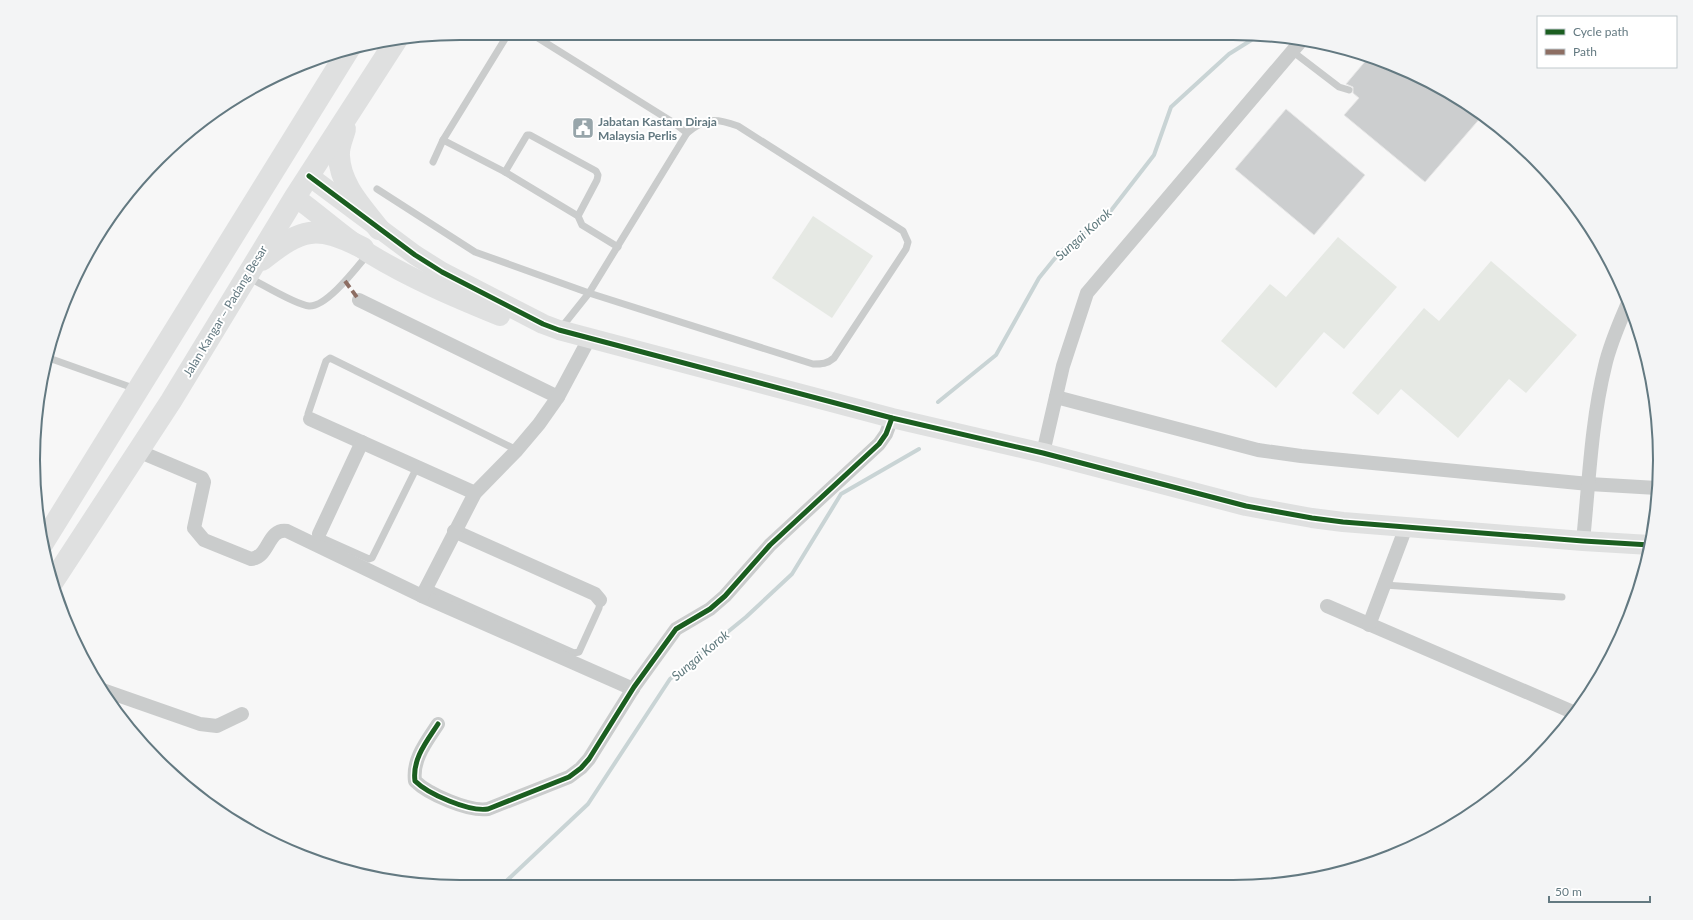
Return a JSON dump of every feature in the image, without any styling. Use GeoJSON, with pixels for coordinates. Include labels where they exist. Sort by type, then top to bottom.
{"type":"FeatureCollection","features":[{"type":"Feature","properties":{"kind":"highway","name":"Jalan Kangar – Padang Besar"},"geometry":{"type":"LineString","coordinates":[[56,576],[154,426],[249,272],[299,183],[349,114],[393,46]]}},
{"type":"Feature","properties":{"kind":"highway"},"geometry":{"type":"LineString","coordinates":[[47,536],[185,316],[258,193],[345,56]]}},
{"type":"Feature","properties":{"kind":"highway"},"geometry":{"type":"LineString","coordinates":[[349,114],[338,154],[341,170],[352,194],[379,229]]}},
{"type":"Feature","properties":{"kind":"highway"},"geometry":{"type":"LineString","coordinates":[[258,193],[273,182],[299,183],[292,151],[294,135]]}},
{"type":"Feature","properties":{"kind":"highway"},"geometry":{"type":"LineString","coordinates":[[249,272],[285,242],[303,233],[324,232],[341,237],[366,250]]}},
{"type":"Feature","properties":{"kind":"highway"},"geometry":{"type":"LineString","coordinates":[[154,426],[162,397],[179,364],[209,317],[211,309],[208,303],[201,302],[185,316]]}},
{"type":"Feature","properties":{"kind":"street"},"geometry":{"type":"LineString","coordinates":[[1043,453],[1063,366],[1087,294],[1296,46]]}},
{"type":"Feature","properties":{"kind":"street"},"geometry":{"type":"LineString","coordinates":[[299,183],[379,229],[442,272],[551,327],[589,339],[717,370],[742,379],[892,418],[1043,453],[1246,506],[1312,518],[1406,527],[1644,545]]}},
{"type":"Feature","properties":{"kind":"street"},"geometry":{"type":"LineString","coordinates":[[299,183],[366,250],[423,282],[486,310],[519,323],[551,327]]}},
{"type":"Feature","properties":{"kind":"street"},"geometry":{"type":"LineString","coordinates":[[359,300],[558,397]]}},
{"type":"Feature","properties":{"kind":"street"},"geometry":{"type":"LineString","coordinates":[[1582,541],[1596,410],[1605,365],[1615,332],[1625,310]]}},
{"type":"Feature","properties":{"kind":"street"},"geometry":{"type":"LineString","coordinates":[[424,591],[454,531],[475,494],[517,450],[539,424],[558,397],[589,339]]}},
{"type":"Feature","properties":{"kind":"street"},"geometry":{"type":"LineString","coordinates":[[1056,398],[1258,450],[1345,462],[1589,484],[1652,488]]}},
{"type":"Feature","properties":{"kind":"street"},"geometry":{"type":"LineString","coordinates":[[438,724],[419,756],[415,768],[416,781],[428,790],[462,805],[480,810],[488,809],[520,795],[551,785],[569,777],[581,768],[589,759],[633,689],[676,629],[710,609],[726,596],[770,545],[878,444],[886,434],[892,418]]}},
{"type":"Feature","properties":{"kind":"street"},"geometry":{"type":"LineString","coordinates":[[310,419],[475,494]]}},
{"type":"Feature","properties":{"kind":"street"},"geometry":{"type":"LineString","coordinates":[[319,534],[362,442]]}},
{"type":"Feature","properties":{"kind":"street"},"geometry":{"type":"LineString","coordinates":[[138,450],[202,478],[204,482],[194,528],[204,540],[251,559],[257,559],[263,554],[276,532],[281,530],[287,531],[424,591],[633,689]]}},
{"type":"Feature","properties":{"kind":"street"},"geometry":{"type":"LineString","coordinates":[[1369,625],[1406,527]]}},
{"type":"Feature","properties":{"kind":"street"},"geometry":{"type":"LineString","coordinates":[[454,531],[595,594],[600,600]]}},
{"type":"Feature","properties":{"kind":"street"},"geometry":{"type":"LineString","coordinates":[[1327,606],[1570,711]]}},
{"type":"Feature","properties":{"kind":"street"},"geometry":{"type":"LineString","coordinates":[[111,693],[200,724],[217,726],[242,714]]}},
{"type":"Feature","properties":{"kind":"lane"},"geometry":{"type":"LineString","coordinates":[[433,162],[443,140],[504,40]]}},
{"type":"Feature","properties":{"kind":"lane"},"geometry":{"type":"LineString","coordinates":[[541,40],[674,123],[686,133]]}},
{"type":"Feature","properties":{"kind":"lane"},"geometry":{"type":"LineString","coordinates":[[1296,46],[1339,87],[1349,90]]}},
{"type":"Feature","properties":{"kind":"lane"},"geometry":{"type":"LineString","coordinates":[[377,190],[475,252],[589,293],[813,364],[822,364],[834,358],[906,249],[908,242],[903,231],[738,126],[718,119],[698,123],[686,133],[589,293],[551,327]]}},
{"type":"Feature","properties":{"kind":"lane"},"geometry":{"type":"LineString","coordinates":[[505,172],[527,135],[530,135],[596,171],[598,175],[597,180],[578,216]]}},
{"type":"Feature","properties":{"kind":"lane"},"geometry":{"type":"LineString","coordinates":[[443,140],[505,172],[578,216],[582,225],[618,247]]}},
{"type":"Feature","properties":{"kind":"lane"},"geometry":{"type":"LineString","coordinates":[[249,272],[299,303],[310,306],[320,304],[345,281],[366,250]]}},
{"type":"Feature","properties":{"kind":"lane"},"geometry":{"type":"LineString","coordinates":[[310,419],[308,414],[326,361],[330,358],[517,450]]}},
{"type":"Feature","properties":{"kind":"lane"},"geometry":{"type":"LineString","coordinates":[[52,359],[138,390]]}},
{"type":"Feature","properties":{"kind":"lane"},"geometry":{"type":"LineString","coordinates":[[319,534],[322,538],[369,559],[372,558],[417,467]]}},
{"type":"Feature","properties":{"kind":"lane"},"geometry":{"type":"LineString","coordinates":[[1384,585],[1562,597]]}},
{"type":"Feature","properties":{"kind":"lane"},"geometry":{"type":"LineString","coordinates":[[424,591],[574,653],[579,652],[599,608],[600,600]]}},
{"type":"Feature","properties":{"kind":"shaded area"},"geometry":{"type":"Polygon","coordinates":[[[813,216],[873,256],[832,318],[772,278],[813,216]]]}},
{"type":"Feature","properties":{"kind":"shaded area"},"geometry":{"type":"Polygon","coordinates":[[[1338,237],[1397,287],[1344,349],[1324,332],[1276,388],[1221,341],[1270,284],[1286,297],[1338,237]]]}},
{"type":"Feature","properties":{"kind":"shaded area"},"geometry":{"type":"Polygon","coordinates":[[[1491,261],[1577,335],[1526,393],[1509,379],[1458,438],[1401,389],[1378,415],[1352,393],[1424,308],[1439,321],[1491,261]]]}},
{"type":"Feature","properties":{"kind":"building"},"geometry":{"type":"Polygon","coordinates":[[[1365,61],[1419,83],[1443,96],[1479,120],[1425,182],[1344,115],[1359,98],[1353,93],[1353,87],[1346,84],[1365,61]]]}},
{"type":"Feature","properties":{"kind":"building"},"geometry":{"type":"Polygon","coordinates":[[[1286,109],[1365,175],[1314,235],[1235,169],[1286,109]]]}},
{"type":"Feature","properties":{"kind":"waterway","name":"Sungai Korok"},"geometry":{"type":"LineString","coordinates":[[938,402],[996,355],[1039,278],[1060,252],[1106,217],[1154,155],[1171,107],[1229,54],[1250,41]]}},
{"type":"Feature","properties":{"kind":"waterway","name":"Sungai Korok"},"geometry":{"type":"LineString","coordinates":[[507,880],[588,804],[670,679],[746,617],[792,574],[841,494],[919,449]]}},
{"type":"Feature","properties":{"kind":"marked path"},"geometry":{"type":"LineString","coordinates":[[345,281],[359,300]]}},
{"type":"Feature","properties":{"kind":"cycle path"},"geometry":{"type":"LineString","coordinates":[[309,176],[415,255],[442,272],[543,324],[559,330],[892,418],[1043,453],[1246,506],[1343,522],[1644,545]]}},
{"type":"Feature","properties":{"kind":"cycle path"},"geometry":{"type":"LineString","coordinates":[[438,724],[418,758],[415,781],[429,791],[449,801],[470,808],[488,809],[569,777],[581,768],[589,759],[634,687],[676,629],[710,609],[725,596],[770,545],[879,444],[886,434],[892,418]]}},
{"type":"Feature","properties":{"kind":"place","name":"Jabatan Kastam Diraja Malaysia Perlis"},"geometry":{"type":"Point","coordinates":[583,128]}}]}
